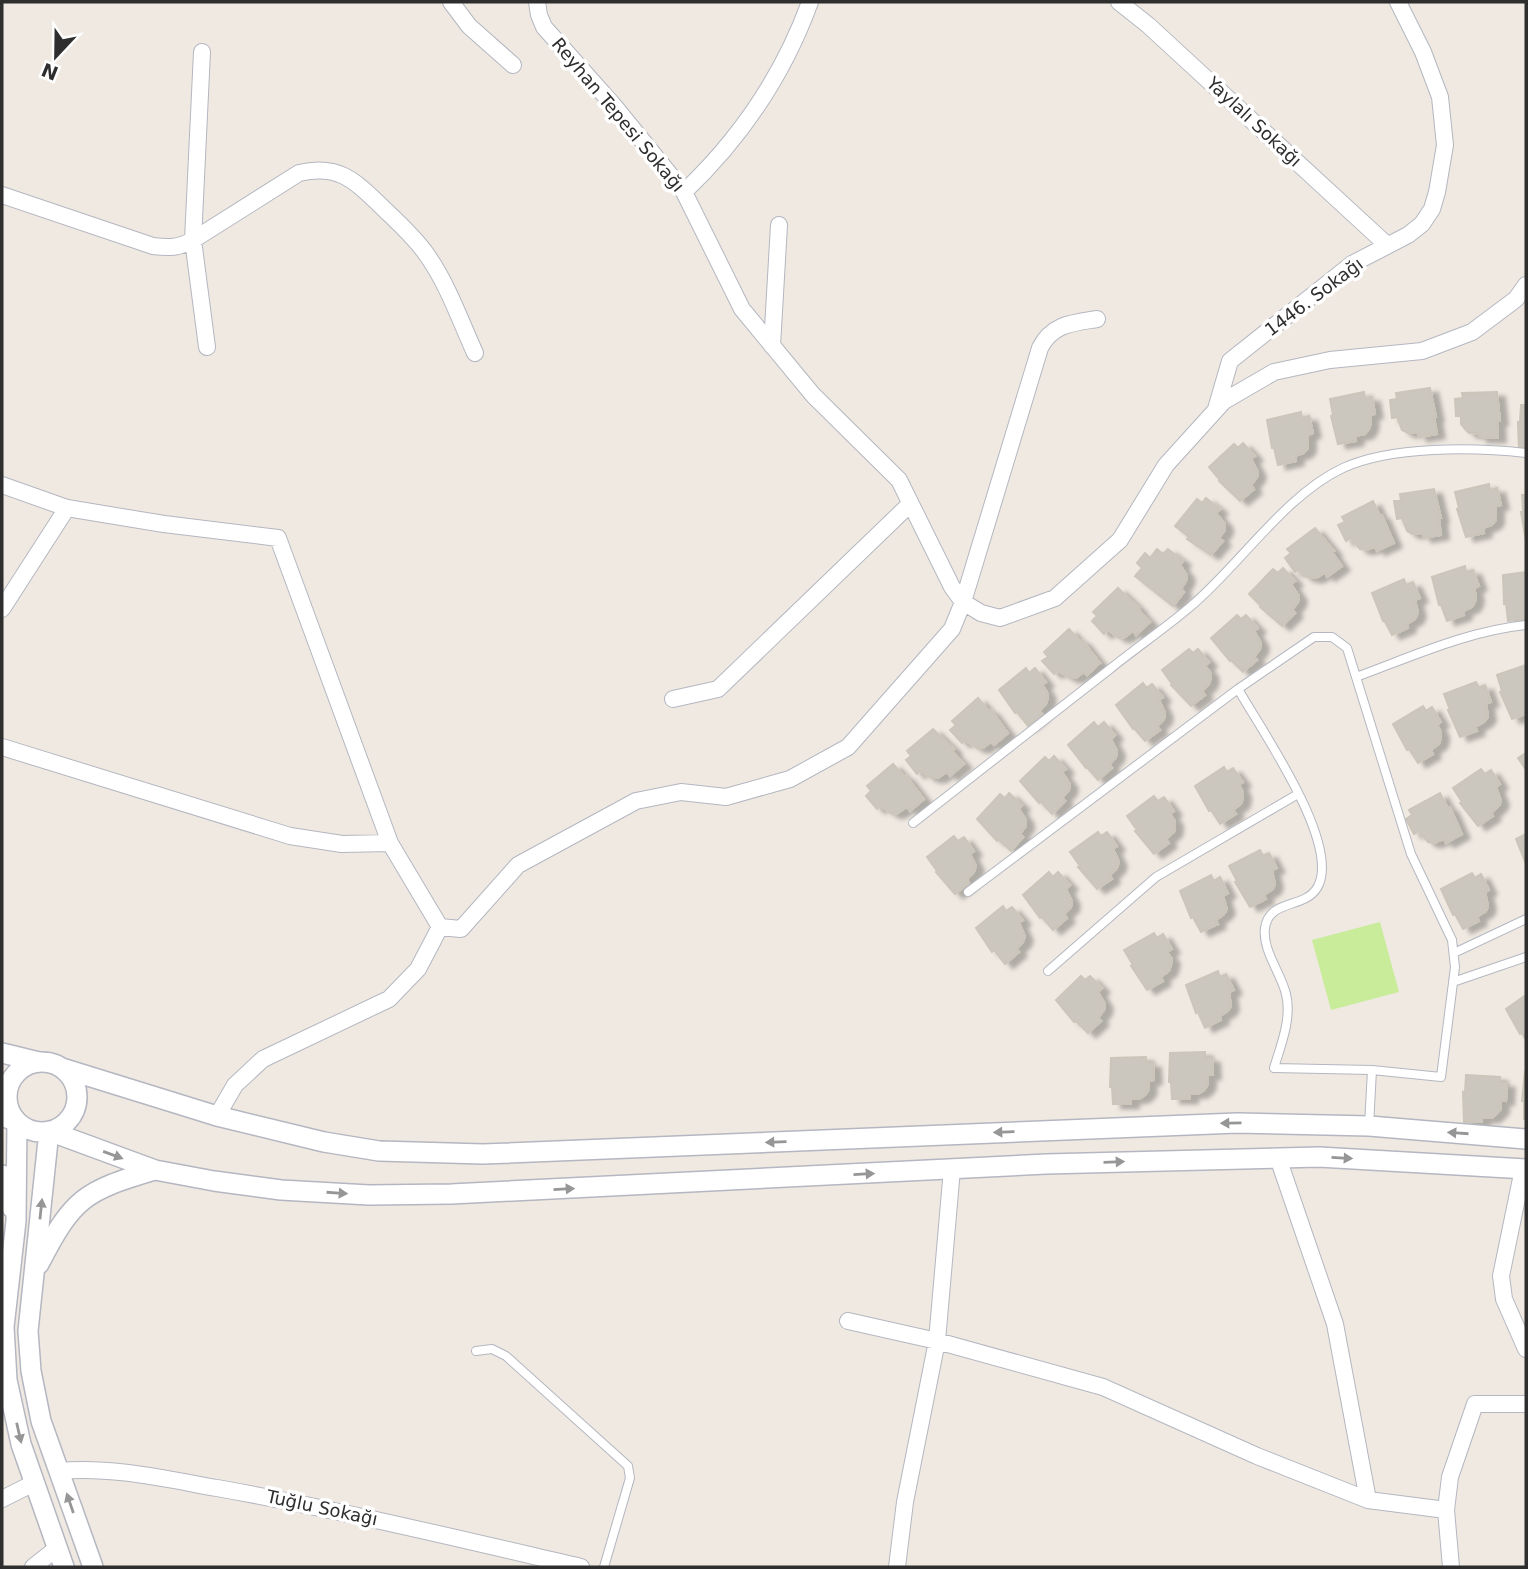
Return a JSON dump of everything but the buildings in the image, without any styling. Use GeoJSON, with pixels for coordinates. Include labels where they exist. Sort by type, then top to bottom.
{"type":"FeatureCollection","features":[{"type":"Feature","properties":{"kind":"street"},"geometry":{"type":"LineString","coordinates":[[451,2],[469,26],[513,65]]}},
{"type":"Feature","properties":{"kind":"street","name":"Reyhan Tepesi Sokağı"},"geometry":{"type":"LineString","coordinates":[[537,2],[544,27],[615,107],[684,192],[742,310],[813,395],[899,480],[952,587],[963,602]]}},
{"type":"Feature","properties":{"kind":"street"},"geometry":{"type":"LineString","coordinates":[[684,192],[731,144],[752,118],[786,61],[810,2]]}},
{"type":"Feature","properties":{"kind":"street","name":"Yaylalı Sokağı"},"geometry":{"type":"LineString","coordinates":[[1119,2],[1148,24],[1387,245]]}},
{"type":"Feature","properties":{"kind":"street","name":"1446. Sokağı"},"geometry":{"type":"LineString","coordinates":[[1216,410],[1230,361],[1352,264],[1409,235],[1422,224],[1432,209],[1445,145],[1440,97],[1423,52],[1398,2]]}},
{"type":"Feature","properties":{"kind":"street"},"geometry":{"type":"LineString","coordinates":[[202,52],[193,240],[207,347]]}},
{"type":"Feature","properties":{"kind":"street"},"geometry":{"type":"LineString","coordinates":[[2,195],[153,246],[169,248],[193,240],[299,173],[319,169],[346,176],[410,234],[427,255],[444,282],[475,353]]}},
{"type":"Feature","properties":{"kind":"street"},"geometry":{"type":"LineString","coordinates":[[772,346],[779,225]]}},
{"type":"Feature","properties":{"kind":"street"},"geometry":{"type":"LineString","coordinates":[[963,602],[981,613],[1000,618],[1055,598],[1120,540],[1166,465],[1224,401],[1274,372],[1330,360],[1422,351],[1472,331],[1516,299],[1526,285]]}},
{"type":"Feature","properties":{"kind":"street"},"geometry":{"type":"LineString","coordinates":[[440,927],[461,929],[518,866],[636,801],[681,792],[726,797],[790,779],[849,747],[952,629],[963,602],[1040,348],[1052,331],[1061,325],[1097,319]]}},
{"type":"Feature","properties":{"kind":"street"},"geometry":{"type":"LineString","coordinates":[[2,485],[67,508],[164,524],[278,537],[390,843],[440,927]]}},
{"type":"Feature","properties":{"kind":"street"},"geometry":{"type":"LineString","coordinates":[[673,699],[718,689],[911,504]]}},
{"type":"Feature","properties":{"kind":"street"},"geometry":{"type":"LineString","coordinates":[[2,609],[67,508]]}},
{"type":"Feature","properties":{"kind":"street"},"geometry":{"type":"LineString","coordinates":[[2,747],[290,836],[342,844],[390,843]]}},
{"type":"Feature","properties":{"kind":"street"},"geometry":{"type":"LineString","coordinates":[[217,1116],[235,1085],[263,1059],[389,999],[418,969],[440,927]]}},
{"type":"Feature","properties":{"kind":"street"},"geometry":{"type":"LineString","coordinates":[[2,1053],[52,1063],[217,1116],[335,1144],[379,1151],[441,1154],[1237,1123],[1369,1126],[1526,1139]]}},
{"type":"Feature","properties":{"kind":"street"},"geometry":{"type":"LineString","coordinates":[[33,1567],[61,1558],[21,1444],[7,1380],[4,1327],[16,1221],[7,1090],[11,1079],[19,1070],[40,1062]]}},
{"type":"Feature","properties":{"kind":"street"},"geometry":{"type":"LineString","coordinates":[[10,1119],[38,1132],[60,1127],[69,1119],[75,1110],[77,1098],[70,1076],[62,1068]]}},
{"type":"Feature","properties":{"kind":"street"},"geometry":{"type":"LineString","coordinates":[[49,1131],[155,1170],[281,1190],[407,1195],[1046,1164],[1319,1157],[1524,1169],[1501,1276],[1504,1299],[1526,1349]]}},
{"type":"Feature","properties":{"kind":"street"},"geometry":{"type":"LineString","coordinates":[[49,1131],[28,1331],[31,1371],[41,1421],[93,1567]]}},
{"type":"Feature","properties":{"kind":"street"},"geometry":{"type":"LineString","coordinates":[[1278,1158],[1335,1324],[1368,1500]]}},
{"type":"Feature","properties":{"kind":"street"},"geometry":{"type":"LineString","coordinates":[[897,1567],[905,1502],[937,1341],[951,1169]]}},
{"type":"Feature","properties":{"kind":"street"},"geometry":{"type":"LineString","coordinates":[[34,1275],[60,1223],[77,1203],[102,1186],[155,1170]]}},
{"type":"Feature","properties":{"kind":"street"},"geometry":{"type":"LineString","coordinates":[[2,1175],[16,1221]]}},
{"type":"Feature","properties":{"kind":"street"},"geometry":{"type":"LineString","coordinates":[[848,1321],[937,1341],[1103,1387],[1258,1457],[1368,1500],[1446,1510]]}},
{"type":"Feature","properties":{"kind":"street"},"geometry":{"type":"LineString","coordinates":[[1451,1567],[1446,1510],[1450,1477],[1475,1404],[1526,1404]]}},
{"type":"Feature","properties":{"kind":"street","name":"Tuğlu Sokağı"},"geometry":{"type":"LineString","coordinates":[[59,1471],[79,1469],[117,1472],[253,1494],[581,1567]]}},
{"type":"Feature","properties":{"kind":"street"},"geometry":{"type":"LineString","coordinates":[[2,1499],[34,1483]]}},
{"type":"Feature","properties":{"kind":"lane"},"geometry":{"type":"LineString","coordinates":[[913,823],[1189,608],[1233,567],[1277,519],[1328,476],[1356,463],[1384,456],[1463,450],[1526,453]]}},
{"type":"Feature","properties":{"kind":"lane"},"geometry":{"type":"LineString","coordinates":[[1356,677],[1464,637],[1526,625]]}},
{"type":"Feature","properties":{"kind":"lane"},"geometry":{"type":"LineString","coordinates":[[968,892],[1237,689],[1314,637],[1338,639],[1347,648],[1411,854],[1447,927],[1454,953],[1441,1077],[1372,1070],[1275,1068],[1286,1026],[1287,994],[1264,936],[1266,923],[1275,909],[1310,895],[1321,879],[1321,862],[1317,835],[1298,794],[1237,689]]}},
{"type":"Feature","properties":{"kind":"lane"},"geometry":{"type":"LineString","coordinates":[[1048,971],[1156,877],[1298,794]]}},
{"type":"Feature","properties":{"kind":"lane"},"geometry":{"type":"LineString","coordinates":[[1454,953],[1526,919]]}},
{"type":"Feature","properties":{"kind":"lane"},"geometry":{"type":"LineString","coordinates":[[1453,982],[1526,957]]}},
{"type":"Feature","properties":{"kind":"lane"},"geometry":{"type":"LineString","coordinates":[[1369,1126],[1372,1070]]}},
{"type":"Feature","properties":{"kind":"lane"},"geometry":{"type":"LineString","coordinates":[[475,1351],[492,1349],[506,1356],[628,1466],[630,1478],[604,1567]]}},
{"type":"Feature","properties":{"kind":"green space"},"geometry":{"type":"Polygon","coordinates":[[[1380,922],[1399,992],[1331,1010],[1312,940],[1380,922]]]}}]}
